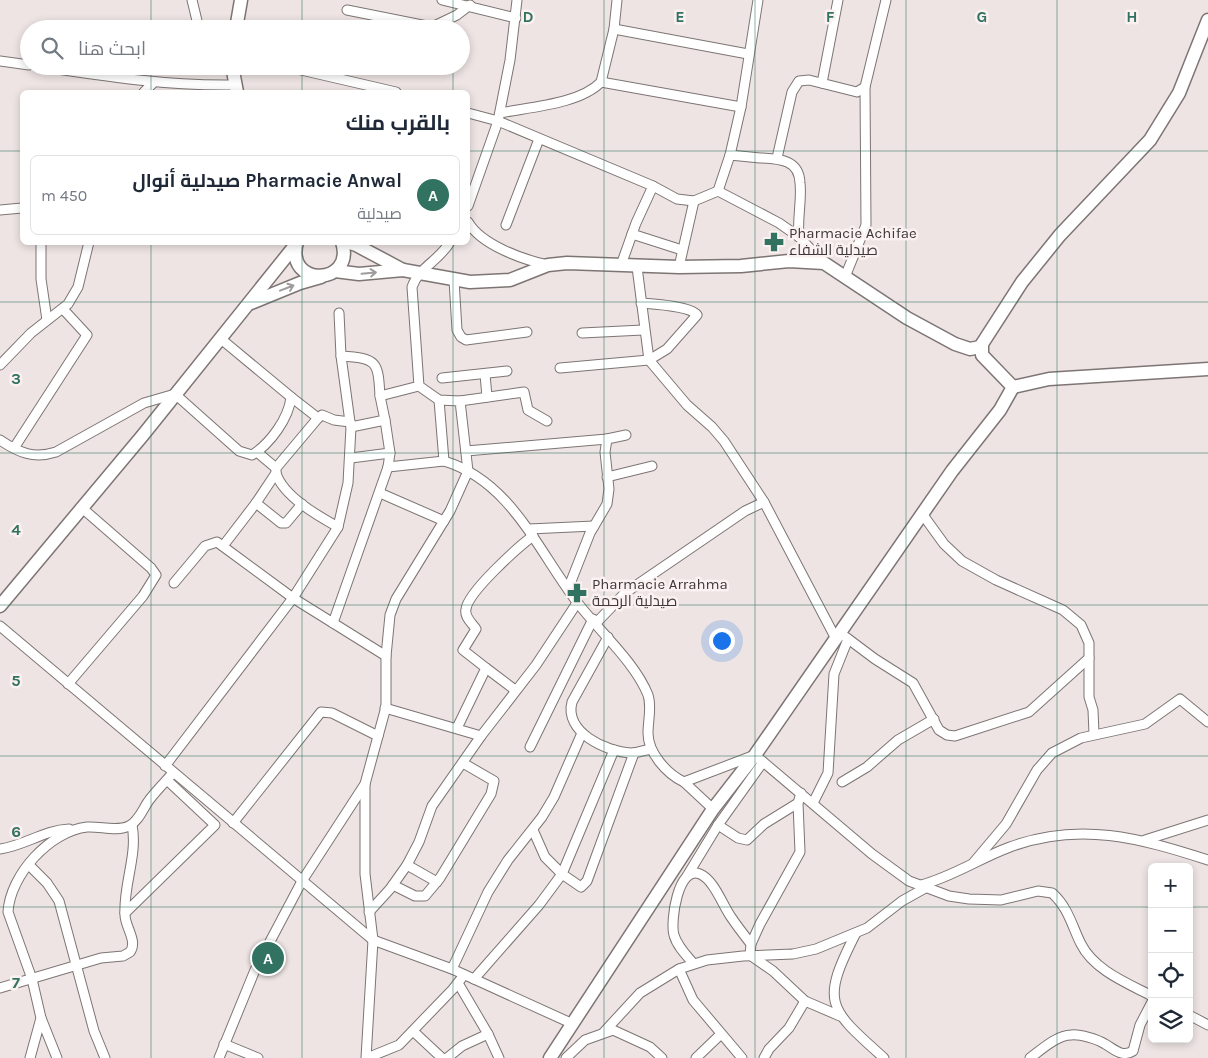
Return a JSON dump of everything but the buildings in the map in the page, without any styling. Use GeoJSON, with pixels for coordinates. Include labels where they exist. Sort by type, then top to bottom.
{"type":"FeatureCollection","features":[{"type":"Feature","properties":{"kind":"street"},"geometry":{"type":"LineString","coordinates":[[192,0],[197,20]]}},
{"type":"Feature","properties":{"kind":"street"},"geometry":{"type":"LineString","coordinates":[[238,20],[241,0]]}},
{"type":"Feature","properties":{"kind":"street"},"geometry":{"type":"LineString","coordinates":[[442,0],[470,5],[516,18]]}},
{"type":"Feature","properties":{"kind":"street"},"geometry":{"type":"LineString","coordinates":[[470,200],[499,117],[516,18],[517,0]]}},
{"type":"Feature","properties":{"kind":"street"},"geometry":{"type":"LineString","coordinates":[[499,117],[575,98],[591,91],[601,82],[614,29],[617,0]]}},
{"type":"Feature","properties":{"kind":"street"},"geometry":{"type":"LineString","coordinates":[[470,113],[499,117],[540,139],[652,186],[677,199],[694,201],[718,191],[730,155],[741,107],[758,0]]}},
{"type":"Feature","properties":{"kind":"street"},"geometry":{"type":"LineString","coordinates":[[822,83],[838,0]]}},
{"type":"Feature","properties":{"kind":"street"},"geometry":{"type":"LineString","coordinates":[[845,277],[866,226],[865,87],[886,0]]}},
{"type":"Feature","properties":{"kind":"street"},"geometry":{"type":"LineString","coordinates":[[447,20],[470,5]]}},
{"type":"Feature","properties":{"kind":"street"},"geometry":{"type":"LineString","coordinates":[[347,10],[397,20]]}},
{"type":"Feature","properties":{"kind":"street"},"geometry":{"type":"LineString","coordinates":[[718,191],[779,222],[799,237],[824,263],[907,318],[955,344],[970,349],[980,347],[1022,282],[1060,235],[1150,140],[1179,93],[1208,20]]}},
{"type":"Feature","properties":{"kind":"street"},"geometry":{"type":"LineString","coordinates":[[614,29],[748,54]]}},
{"type":"Feature","properties":{"kind":"street"},"geometry":{"type":"LineString","coordinates":[[0,61],[20,64]]}},
{"type":"Feature","properties":{"kind":"street"},"geometry":{"type":"LineString","coordinates":[[98,75],[154,83],[236,89],[234,75]]}},
{"type":"Feature","properties":{"kind":"street"},"geometry":{"type":"LineString","coordinates":[[323,75],[387,90]]}},
{"type":"Feature","properties":{"kind":"street"},"geometry":{"type":"LineString","coordinates":[[777,158],[792,92],[796,84],[808,80],[857,92],[865,87]]}},
{"type":"Feature","properties":{"kind":"street"},"geometry":{"type":"LineString","coordinates":[[601,82],[741,107]]}},
{"type":"Feature","properties":{"kind":"street"},"geometry":{"type":"LineString","coordinates":[[146,90],[154,83]]}},
{"type":"Feature","properties":{"kind":"street"},"geometry":{"type":"LineString","coordinates":[[506,225],[540,139]]}},
{"type":"Feature","properties":{"kind":"street"},"geometry":{"type":"LineString","coordinates":[[730,155],[777,158],[786,160],[794,166],[799,175],[800,183],[797,221],[799,237]]}},
{"type":"Feature","properties":{"kind":"street"},"geometry":{"type":"LineString","coordinates":[[621,265],[652,186]]}},
{"type":"Feature","properties":{"kind":"street"},"geometry":{"type":"LineString","coordinates":[[679,268],[694,201]]}},
{"type":"Feature","properties":{"kind":"street"},"geometry":{"type":"LineString","coordinates":[[0,210],[20,208]]}},
{"type":"Feature","properties":{"kind":"street"},"geometry":{"type":"LineString","coordinates":[[470,224],[484,238],[495,244],[528,260],[548,265],[586,263],[679,268],[741,266],[789,261],[824,263]]}},
{"type":"Feature","properties":{"kind":"street"},"geometry":{"type":"LineString","coordinates":[[632,234],[682,250]]}},
{"type":"Feature","properties":{"kind":"street"},"geometry":{"type":"LineString","coordinates":[[41,245],[40,279],[47,320]]}},
{"type":"Feature","properties":{"kind":"street"},"geometry":{"type":"LineString","coordinates":[[0,365],[9,353],[68,304],[78,286],[88,245]]}},
{"type":"Feature","properties":{"kind":"street"},"geometry":{"type":"LineString","coordinates":[[1,602],[251,303],[295,245]]}},
{"type":"Feature","properties":{"kind":"street"},"geometry":{"type":"LineString","coordinates":[[297,245],[296,258],[303,270],[316,277],[329,274],[359,274],[402,270],[470,282],[510,280],[548,265]]}},
{"type":"Feature","properties":{"kind":"street"},"geometry":{"type":"LineString","coordinates":[[251,303],[300,283],[329,274],[344,257],[342,245]]}},
{"type":"Feature","properties":{"kind":"street"},"geometry":{"type":"LineString","coordinates":[[354,245],[402,270]]}},
{"type":"Feature","properties":{"kind":"street"},"geometry":{"type":"LineString","coordinates":[[419,386],[412,287],[419,272],[439,258],[448,245]]}},
{"type":"Feature","properties":{"kind":"street"},"geometry":{"type":"LineString","coordinates":[[637,267],[649,360],[687,406],[712,427],[724,442],[764,502],[841,636],[913,683],[944,733],[955,736],[1019,716],[1038,705],[1089,658]]}},
{"type":"Feature","properties":{"kind":"street"},"geometry":{"type":"LineString","coordinates":[[454,280],[458,330],[461,337],[466,340],[527,332]]}},
{"type":"Feature","properties":{"kind":"street"},"geometry":{"type":"LineString","coordinates":[[560,368],[649,360],[667,349],[697,315],[695,312],[673,307],[641,303]]}},
{"type":"Feature","properties":{"kind":"street"},"geometry":{"type":"LineString","coordinates":[[14,448],[87,335],[63,309]]}},
{"type":"Feature","properties":{"kind":"street"},"geometry":{"type":"LineString","coordinates":[[165,766],[293,598],[338,527],[344,508],[351,458],[350,425],[341,356],[339,313]]}},
{"type":"Feature","properties":{"kind":"street"},"geometry":{"type":"LineString","coordinates":[[582,333],[644,330]]}},
{"type":"Feature","properties":{"kind":"street"},"geometry":{"type":"LineString","coordinates":[[220,339],[318,418]]}},
{"type":"Feature","properties":{"kind":"street"},"geometry":{"type":"LineString","coordinates":[[980,347],[982,354],[1013,387]]}},
{"type":"Feature","properties":{"kind":"street"},"geometry":{"type":"LineString","coordinates":[[333,623],[380,493],[390,453],[376,364],[364,359],[341,356]]}},
{"type":"Feature","properties":{"kind":"street"},"geometry":{"type":"LineString","coordinates":[[693,963],[678,944],[672,923],[678,893],[687,876],[759,759],[841,636],[952,471],[1000,410],[1013,387],[1049,379],[1207,368]]}},
{"type":"Feature","properties":{"kind":"street"},"geometry":{"type":"LineString","coordinates":[[442,378],[507,371]]}},
{"type":"Feature","properties":{"kind":"street"},"geometry":{"type":"LineString","coordinates":[[485,374],[487,397]]}},
{"type":"Feature","properties":{"kind":"street"},"geometry":{"type":"LineString","coordinates":[[380,396],[419,386],[439,400],[460,401],[524,392],[528,410],[547,421]]}},
{"type":"Feature","properties":{"kind":"street"},"geometry":{"type":"LineString","coordinates":[[0,440],[28,455],[42,456],[56,452],[144,403],[175,394]]}},
{"type":"Feature","properties":{"kind":"street"},"geometry":{"type":"LineString","coordinates":[[175,394],[239,451],[247,455],[257,452],[286,416],[291,397]]}},
{"type":"Feature","properties":{"kind":"street"},"geometry":{"type":"LineString","coordinates":[[439,400],[444,461]]}},
{"type":"Feature","properties":{"kind":"street"},"geometry":{"type":"LineString","coordinates":[[460,401],[468,471],[444,520],[396,599],[390,616],[386,656],[385,708],[364,784],[364,874],[373,940],[367,1058],[399,1045],[464,975]]}},
{"type":"Feature","properties":{"kind":"street"},"geometry":{"type":"LineString","coordinates":[[223,546],[256,503],[276,470],[318,418],[322,415],[350,425],[385,420]]}},
{"type":"Feature","properties":{"kind":"street"},"geometry":{"type":"LineString","coordinates":[[466,451],[607,440],[626,435]]}},
{"type":"Feature","properties":{"kind":"street"},"geometry":{"type":"LineString","coordinates":[[568,589],[594,526],[606,504],[609,489],[605,452],[607,440]]}},
{"type":"Feature","properties":{"kind":"street"},"geometry":{"type":"LineString","coordinates":[[257,452],[276,470],[278,479],[302,504],[338,527]]}},
{"type":"Feature","properties":{"kind":"street"},"geometry":{"type":"LineString","coordinates":[[351,458],[390,453]]}},
{"type":"Feature","properties":{"kind":"street"},"geometry":{"type":"LineString","coordinates":[[388,467],[444,461],[468,471],[513,507],[578,603],[635,673],[648,694],[650,703],[648,732],[651,749],[670,774],[684,782],[712,809]]}},
{"type":"Feature","properties":{"kind":"street"},"geometry":{"type":"LineString","coordinates":[[607,477],[652,466]]}},
{"type":"Feature","properties":{"kind":"street"},"geometry":{"type":"LineString","coordinates":[[380,493],[444,520]]}},
{"type":"Feature","properties":{"kind":"street"},"geometry":{"type":"LineString","coordinates":[[530,747],[594,621],[625,593],[745,511],[764,502]]}},
{"type":"Feature","properties":{"kind":"street"},"geometry":{"type":"LineString","coordinates":[[256,503],[281,523],[286,523],[302,504]]}},
{"type":"Feature","properties":{"kind":"street"},"geometry":{"type":"LineString","coordinates":[[68,684],[143,596],[156,575],[81,507]]}},
{"type":"Feature","properties":{"kind":"street"},"geometry":{"type":"LineString","coordinates":[[923,515],[944,544],[962,561],[996,580],[1055,606],[1073,616],[1082,625],[1086,634],[1089,658],[1088,696],[1093,710],[1094,734]]}},
{"type":"Feature","properties":{"kind":"street"},"geometry":{"type":"LineString","coordinates":[[515,690],[463,650],[476,629],[466,616],[466,608],[470,600],[498,567],[531,532],[594,526]]}},
{"type":"Feature","properties":{"kind":"street"},"geometry":{"type":"LineString","coordinates":[[174,583],[204,546],[217,542],[293,598],[386,656]]}},
{"type":"Feature","properties":{"kind":"street"},"geometry":{"type":"LineString","coordinates":[[369,912],[393,885],[407,864],[419,842],[432,806],[481,736],[536,665],[578,603]]}},
{"type":"Feature","properties":{"kind":"street"},"geometry":{"type":"LineString","coordinates":[[0,626],[165,766],[170,776],[215,825],[125,913]]}},
{"type":"Feature","properties":{"kind":"street"},"geometry":{"type":"LineString","coordinates":[[813,802],[828,773],[834,674],[841,636]]}},
{"type":"Feature","properties":{"kind":"street"},"geometry":{"type":"LineString","coordinates":[[608,638],[572,702],[571,714],[582,733],[614,750],[634,753],[651,749]]}},
{"type":"Feature","properties":{"kind":"street"},"geometry":{"type":"LineString","coordinates":[[457,728],[486,668]]}},
{"type":"Feature","properties":{"kind":"street"},"geometry":{"type":"LineString","coordinates":[[974,862],[1006,824],[1037,770],[1048,757],[1064,745],[1094,734],[1145,724],[1180,699],[1208,722]]}},
{"type":"Feature","properties":{"kind":"street"},"geometry":{"type":"LineString","coordinates":[[385,708],[481,736]]}},
{"type":"Feature","properties":{"kind":"street"},"geometry":{"type":"LineString","coordinates":[[233,823],[321,712],[338,716],[378,736]]}},
{"type":"Feature","properties":{"kind":"street"},"geometry":{"type":"LineString","coordinates":[[842,782],[868,767],[898,740],[934,719]]}},
{"type":"Feature","properties":{"kind":"street"},"geometry":{"type":"LineString","coordinates":[[452,969],[488,892],[508,860],[533,830],[554,797],[582,733]]}},
{"type":"Feature","properties":{"kind":"street"},"geometry":{"type":"LineString","coordinates":[[474,979],[539,905],[562,874],[614,750]]}},
{"type":"Feature","properties":{"kind":"street"},"geometry":{"type":"LineString","coordinates":[[533,830],[545,857],[562,874],[578,886],[585,885],[634,753]]}},
{"type":"Feature","properties":{"kind":"street"},"geometry":{"type":"LineString","coordinates":[[684,782],[759,759]]}},
{"type":"Feature","properties":{"kind":"street"},"geometry":{"type":"LineString","coordinates":[[759,759],[813,802],[891,870],[909,881],[949,896],[989,900],[1002,900],[1038,891],[1052,893],[1068,915],[1081,944],[1097,965],[1148,994]]}},
{"type":"Feature","properties":{"kind":"street"},"geometry":{"type":"LineString","coordinates":[[550,1058],[712,809],[759,759]]}},
{"type":"Feature","properties":{"kind":"street"},"geometry":{"type":"LineString","coordinates":[[393,885],[421,897],[425,896],[437,882],[494,786],[494,781],[491,778],[463,763]]}},
{"type":"Feature","properties":{"kind":"street"},"geometry":{"type":"LineString","coordinates":[[170,776],[233,823],[373,940],[452,969],[573,1024]]}},
{"type":"Feature","properties":{"kind":"street"},"geometry":{"type":"LineString","coordinates":[[0,849],[19,846],[52,831],[99,826],[118,829],[132,825],[170,776]]}},
{"type":"Feature","properties":{"kind":"street"},"geometry":{"type":"LineString","coordinates":[[219,1058],[255,970],[302,881],[364,784]]}},
{"type":"Feature","properties":{"kind":"street"},"geometry":{"type":"LineString","coordinates":[[750,955],[751,944],[800,852],[798,803],[801,793]]}},
{"type":"Feature","properties":{"kind":"street"},"geometry":{"type":"LineString","coordinates":[[718,825],[738,838],[748,840],[764,824],[798,803]]}},
{"type":"Feature","properties":{"kind":"street"},"geometry":{"type":"LineString","coordinates":[[1145,840],[1208,820]]}},
{"type":"Feature","properties":{"kind":"street"},"geometry":{"type":"LineString","coordinates":[[0,988],[107,956],[123,956],[130,952],[133,941],[125,923],[124,902],[134,844],[132,825]]}},
{"type":"Feature","properties":{"kind":"street"},"geometry":{"type":"LineString","coordinates":[[57,1058],[41,1018],[32,979],[8,912],[9,901],[14,890],[29,866],[51,843],[74,829]]}},
{"type":"Feature","properties":{"kind":"street"},"geometry":{"type":"LineString","coordinates":[[604,1032],[640,993],[679,969],[693,963],[750,955],[793,954],[832,944],[867,928],[924,886],[974,862],[1029,841],[1058,834],[1115,835],[1145,840],[1208,860]]}},
{"type":"Feature","properties":{"kind":"street"},"geometry":{"type":"LineString","coordinates":[[407,864],[437,882]]}},
{"type":"Feature","properties":{"kind":"street"},"geometry":{"type":"LineString","coordinates":[[29,866],[55,893],[63,911],[94,1031],[105,1058]]}},
{"type":"Feature","properties":{"kind":"street"},"geometry":{"type":"LineString","coordinates":[[687,876],[696,872],[706,877],[730,916],[751,944]]}},
{"type":"Feature","properties":{"kind":"street"},"geometry":{"type":"LineString","coordinates":[[840,1016],[834,1002],[835,980],[839,966],[856,932]]}},
{"type":"Feature","properties":{"kind":"street"},"geometry":{"type":"LineString","coordinates":[[750,955],[778,975],[805,1001],[840,1016],[884,1058]]}},
{"type":"Feature","properties":{"kind":"street"},"geometry":{"type":"LineString","coordinates":[[679,969],[693,1000],[742,1058]]}},
{"type":"Feature","properties":{"kind":"street"},"geometry":{"type":"LineString","coordinates":[[458,983],[488,1034],[499,1058]]}},
{"type":"Feature","properties":{"kind":"street"},"geometry":{"type":"LineString","coordinates":[[764,1058],[789,1028],[805,1001]]}},
{"type":"Feature","properties":{"kind":"street"},"geometry":{"type":"LineString","coordinates":[[1030,1058],[1060,1038],[1070,1034],[1098,1041],[1121,1053],[1130,1054],[1133,1051],[1140,1025],[1148,1010]]}},
{"type":"Feature","properties":{"kind":"street"},"geometry":{"type":"LineString","coordinates":[[1193,1017],[1208,1025]]}},
{"type":"Feature","properties":{"kind":"street"},"geometry":{"type":"LineString","coordinates":[[30,1058],[41,1018]]}},
{"type":"Feature","properties":{"kind":"street"},"geometry":{"type":"LineString","coordinates":[[413,1030],[442,1058]]}},
{"type":"Feature","properties":{"kind":"street"},"geometry":{"type":"LineString","coordinates":[[566,1058],[585,1040],[604,1032],[619,1031],[650,1046],[662,1058]]}},
{"type":"Feature","properties":{"kind":"street"},"geometry":{"type":"LineString","coordinates":[[447,1058],[462,1046],[488,1034]]}},
{"type":"Feature","properties":{"kind":"street"},"geometry":{"type":"LineString","coordinates":[[696,1058],[721,1034]]}},
{"type":"Feature","properties":{"kind":"street"},"geometry":{"type":"LineString","coordinates":[[224,1044],[258,1058]]}},
{"type":"Feature","properties":{"kind":"place","name":"Pharmacie Achifae صيدلية الشفاء"},"geometry":{"type":"Point","coordinates":[774,242]}},
{"type":"Feature","properties":{"kind":"place","name":"Pharmacie Arrahma صيدلية الرحمة"},"geometry":{"type":"Point","coordinates":[577,593]}},
{"type":"Feature","properties":{"kind":"place","name":"Pharmacie Anwal صيدلية أنوال"},"geometry":{"type":"Point","coordinates":[268,958]}}]}
